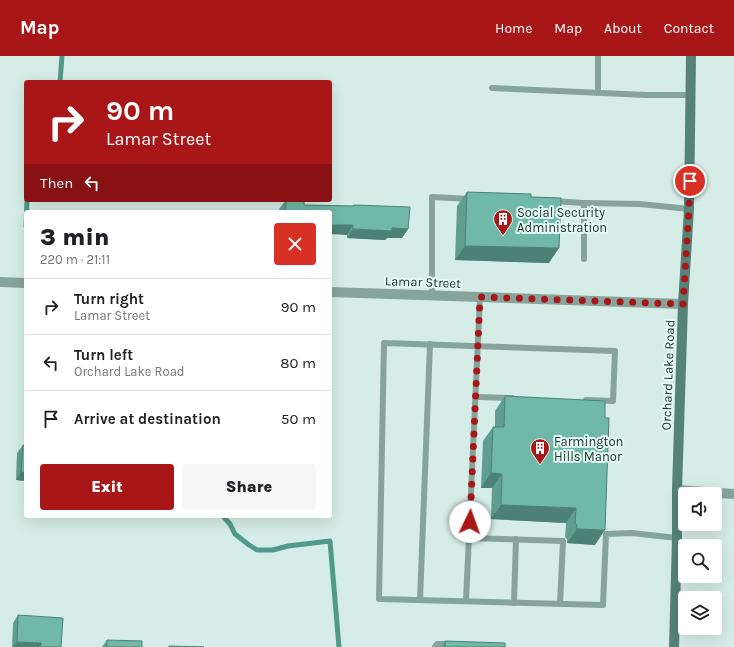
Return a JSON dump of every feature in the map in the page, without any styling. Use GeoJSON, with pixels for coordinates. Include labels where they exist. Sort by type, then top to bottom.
{"type":"FeatureCollection","features":[{"type":"Feature","properties":{"kind":"main road","name":"Orchard Lake Road"},"geometry":{"type":"LineString","coordinates":[[674,647],[683,304],[689,209],[691,56]]}},
{"type":"Feature","properties":{"kind":"street"},"geometry":{"type":"LineString","coordinates":[[0,282],[24,282]]}},
{"type":"Feature","properties":{"kind":"street","name":"Lamar Street"},"geometry":{"type":"LineString","coordinates":[[332,292],[683,304]]}},
{"type":"Feature","properties":{"kind":"street"},"geometry":{"type":"LineString","coordinates":[[677,490],[734,494]]}},
{"type":"Feature","properties":{"kind":"lane"},"geometry":{"type":"LineString","coordinates":[[598,56],[598,92]]}},
{"type":"Feature","properties":{"kind":"lane"},"geometry":{"type":"LineString","coordinates":[[492,88],[646,95],[691,95]]}},
{"type":"Feature","properties":{"kind":"lane"},"geometry":{"type":"LineString","coordinates":[[432,295],[432,198],[478,199]]}},
{"type":"Feature","properties":{"kind":"lane"},"geometry":{"type":"LineString","coordinates":[[546,201],[640,204],[689,209]]}},
{"type":"Feature","properties":{"kind":"lane"},"geometry":{"type":"LineString","coordinates":[[584,203],[584,259]]}},
{"type":"Feature","properties":{"kind":"lane"},"geometry":{"type":"LineString","coordinates":[[466,602],[480,297]]}},
{"type":"Feature","properties":{"kind":"lane"},"geometry":{"type":"LineString","coordinates":[[582,400],[612,401],[615,351],[384,343],[379,599],[603,605],[606,534],[632,533],[677,538]]}},
{"type":"Feature","properties":{"kind":"lane"},"geometry":{"type":"LineString","coordinates":[[420,600],[430,344]]}},
{"type":"Feature","properties":{"kind":"lane"},"geometry":{"type":"LineString","coordinates":[[476,397],[522,398]]}},
{"type":"Feature","properties":{"kind":"lane"},"geometry":{"type":"LineString","coordinates":[[470,538],[563,541],[560,604]]}},
{"type":"Feature","properties":{"kind":"lane"},"geometry":{"type":"LineString","coordinates":[[514,602],[516,539]]}},
{"type":"Feature","properties":{"kind":"lane"},"geometry":{"type":"LineString","coordinates":[[435,647],[437,644],[460,644]]}},
{"type":"Feature","properties":{"kind":"building","name":"Social Security Administration"},"geometry":{"type":"Polygon","coordinates":[[[467,192],[531,194],[531,197],[561,198],[559,248],[465,246],[467,192]]]}},
{"type":"Feature","properties":{"kind":"building"},"geometry":{"type":"Polygon","coordinates":[[[286,202],[304,202],[304,205],[410,207],[408,229],[392,228],[392,231],[353,229],[353,225],[332,225],[332,210],[286,210],[286,202]]]}},
{"type":"Feature","properties":{"kind":"building","name":"Farmington Hills Manor"},"geometry":{"type":"Polygon","coordinates":[[[505,396],[605,401],[605,418],[609,418],[605,530],[577,529],[577,525],[575,523],[576,508],[501,505],[502,474],[491,473],[493,427],[504,427],[505,396]]]}},
{"type":"Feature","properties":{"kind":"building"},"geometry":{"type":"Polygon","coordinates":[[[23,445],[24,445],[24,473],[21,472],[23,445]]]}},
{"type":"Feature","properties":{"kind":"building"},"geometry":{"type":"Polygon","coordinates":[[[18,615],[63,618],[61,647],[41,647],[41,643],[17,642],[18,615]]]}},
{"type":"Feature","properties":{"kind":"building"},"geometry":{"type":"Polygon","coordinates":[[[107,640],[142,641],[142,647],[107,647],[107,640]]]}},
{"type":"Feature","properties":{"kind":"building"},"geometry":{"type":"Polygon","coordinates":[[[445,641],[505,643],[505,647],[445,647],[445,641]]]}},
{"type":"Feature","properties":{"kind":"building"},"geometry":{"type":"Polygon","coordinates":[[[169,646],[204,647],[169,647],[169,646]]]}},
{"type":"Feature","properties":{"kind":"waterway"},"geometry":{"type":"LineString","coordinates":[[60,80],[62,56]]}},
{"type":"Feature","properties":{"kind":"waterway"},"geometry":{"type":"LineString","coordinates":[[27,202],[27,210]]}},
{"type":"Feature","properties":{"kind":"waterway"},"geometry":{"type":"LineString","coordinates":[[225,518],[235,534],[257,550],[273,550],[288,546],[330,541],[339,647]]}},
{"type":"Feature","properties":{"kind":"place","name":"Social Security Administration"},"geometry":{"type":"Point","coordinates":[503,236]}},
{"type":"Feature","properties":{"kind":"place","name":"Farmington Hills Manor"},"geometry":{"type":"Point","coordinates":[540,465]}},
{"type":"Feature","properties":{"kind":"route"},"geometry":{"type":"LineString","coordinates":[[470,522],[480,297],[683,304],[690,181]]}}]}
